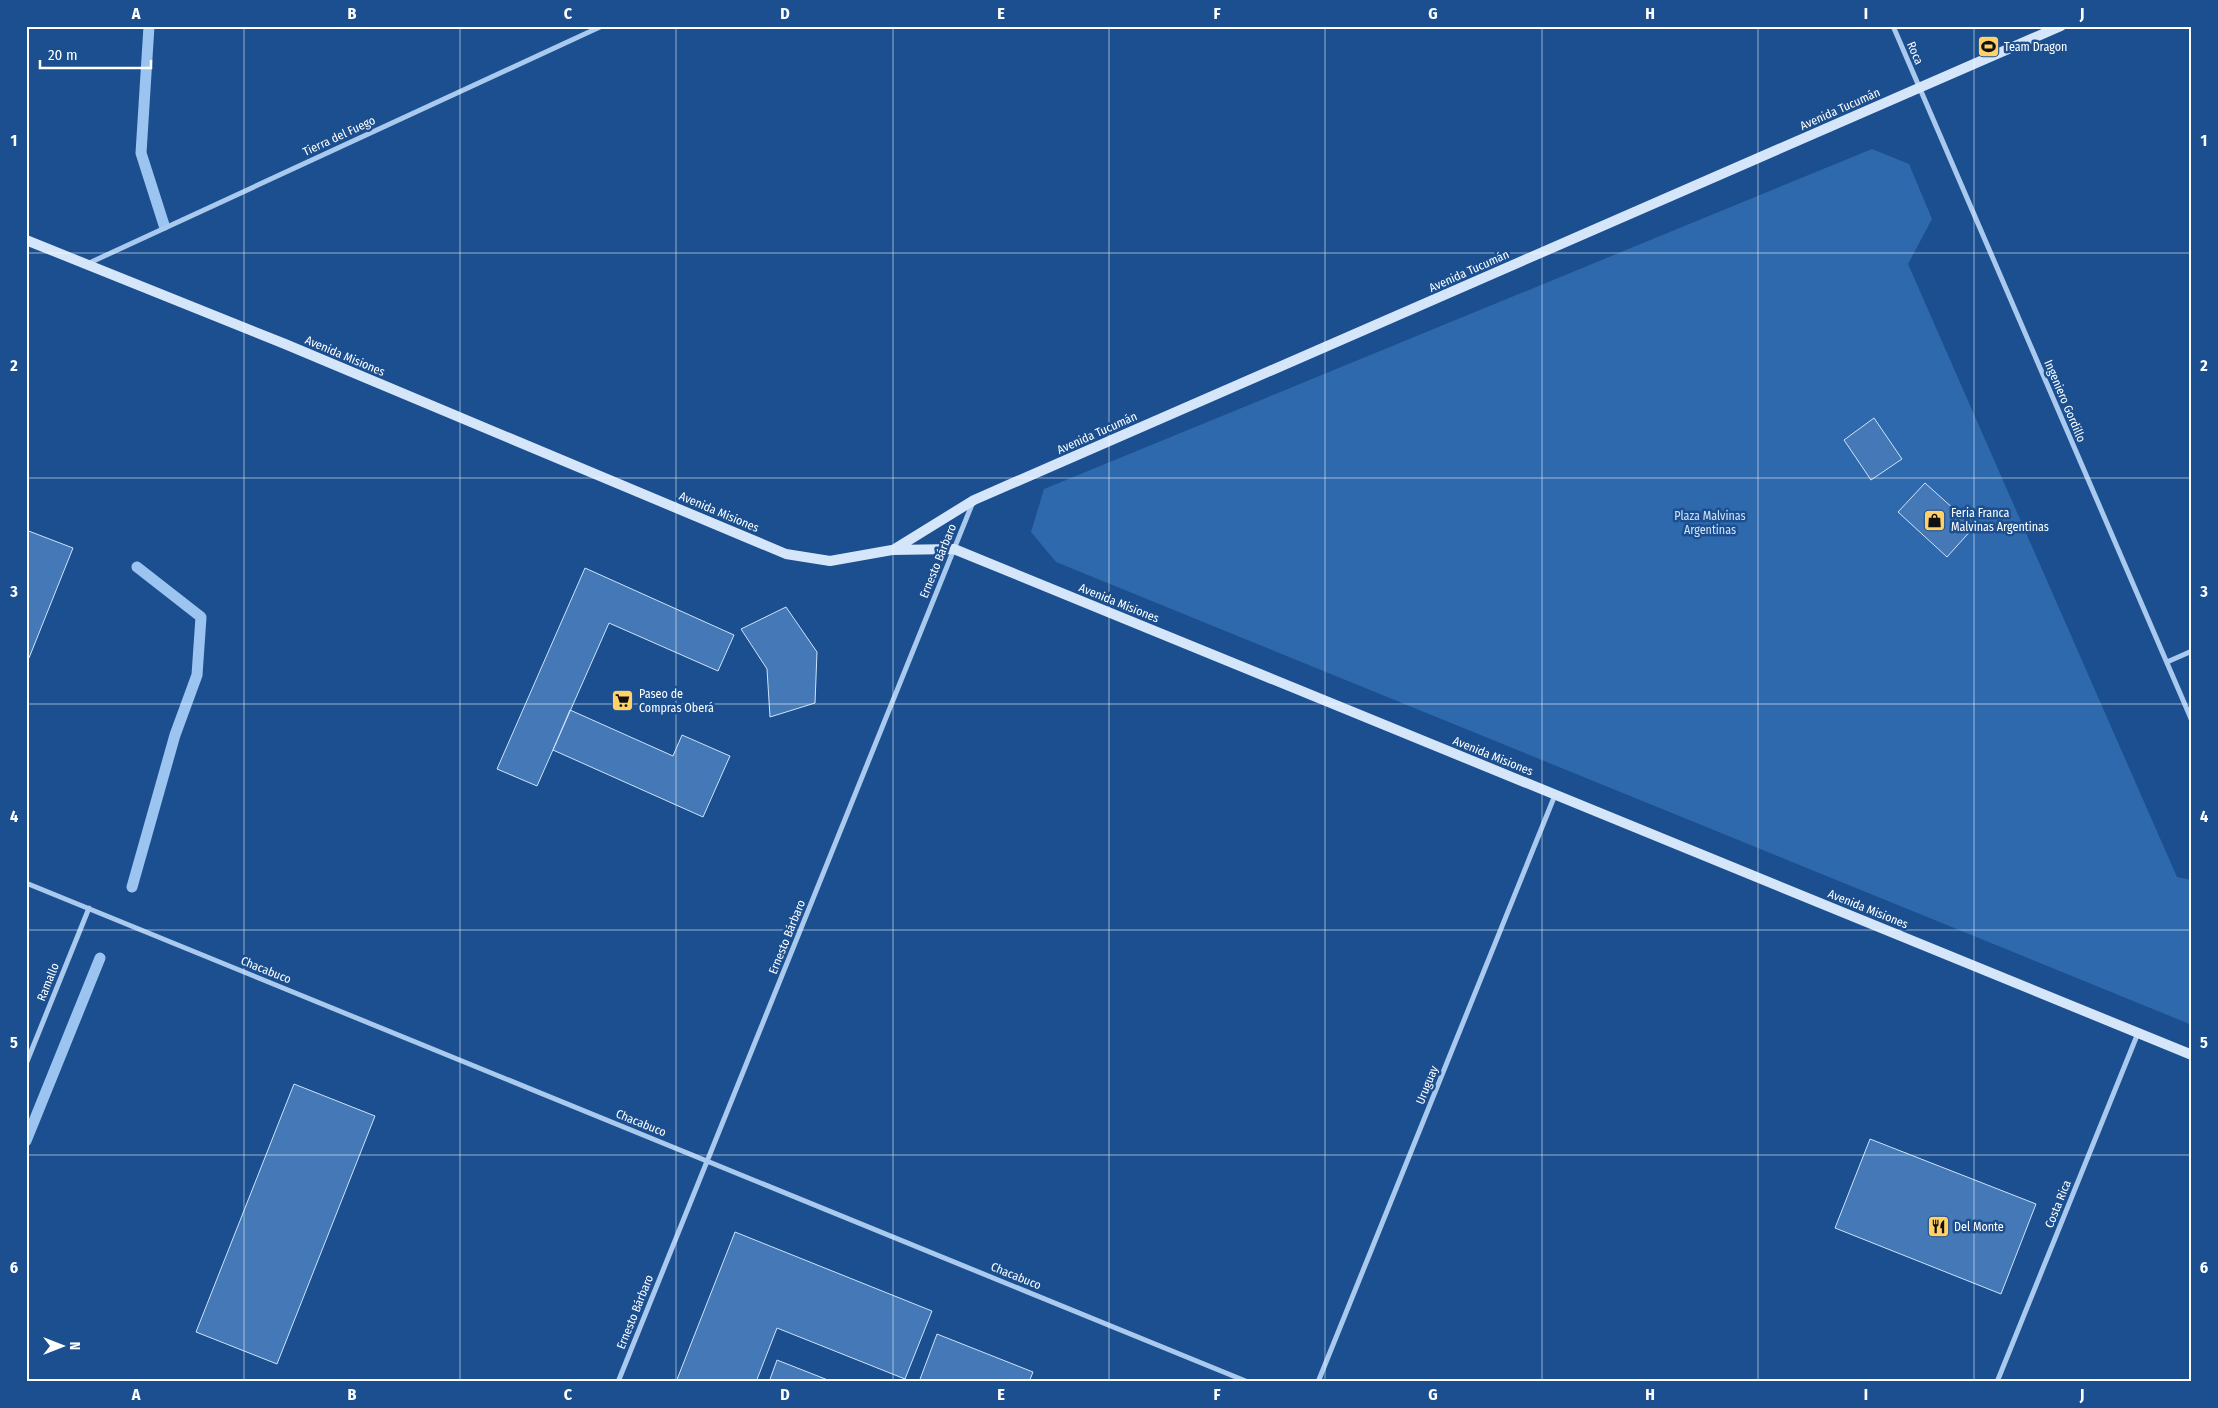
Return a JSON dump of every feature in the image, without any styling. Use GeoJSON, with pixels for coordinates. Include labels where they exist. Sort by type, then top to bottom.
{"type":"FeatureCollection","features":[{"type":"Feature","properties":{"kind":"main road","name":"Avenida Tucumán"},"geometry":{"type":"LineString","coordinates":[[892,550],[974,500],[2061,26]]}},
{"type":"Feature","properties":{"kind":"main road","name":"Avenida Misiones"},"geometry":{"type":"LineString","coordinates":[[26,240],[285,344],[786,554],[830,560],[892,550],[954,549],[2192,1055]]}},
{"type":"Feature","properties":{"kind":"street","name":"Tierra del Fuego"},"geometry":{"type":"LineString","coordinates":[[86,264],[602,26]]}},
{"type":"Feature","properties":{"kind":"street","name":"Roca"},"geometry":{"type":"LineString","coordinates":[[1893,26],[1920,88]]}},
{"type":"Feature","properties":{"kind":"street","name":"Ingeniero Gordillo"},"geometry":{"type":"LineString","coordinates":[[1920,88],[2192,721]]}},
{"type":"Feature","properties":{"kind":"street","name":"Ernesto Bárbaro"},"geometry":{"type":"LineString","coordinates":[[618,1382],[974,500]]}},
{"type":"Feature","properties":{"kind":"street"},"geometry":{"type":"LineString","coordinates":[[2167,662],[2192,651]]}},
{"type":"Feature","properties":{"kind":"street","name":"Uruguay"},"geometry":{"type":"LineString","coordinates":[[1318,1382],[1555,795]]}},
{"type":"Feature","properties":{"kind":"street","name":"Chacabuco"},"geometry":{"type":"LineString","coordinates":[[26,883],[1248,1382]]}},
{"type":"Feature","properties":{"kind":"street","name":"Ramallo"},"geometry":{"type":"LineString","coordinates":[[26,1064],[89,908]]}},
{"type":"Feature","properties":{"kind":"street","name":"Costa Rica"},"geometry":{"type":"LineString","coordinates":[[1997,1382],[2138,1033]]}},
{"type":"Feature","properties":{"kind":"green space","name":"Plaza Malvinas Argentinas"},"geometry":{"type":"Polygon","coordinates":[[[1872,149],[1909,164],[1932,219],[1908,264],[2177,877],[2192,880],[2192,1025],[1056,562],[1031,532],[1044,489],[1872,149]]]}},
{"type":"Feature","properties":{"kind":"building"},"geometry":{"type":"Polygon","coordinates":[[[1874,418],[1902,459],[1871,480],[1844,440],[1874,418]]]}},
{"type":"Feature","properties":{"kind":"building"},"geometry":{"type":"Polygon","coordinates":[[[1925,483],[1974,527],[1947,557],[1898,512],[1925,483]]]}},
{"type":"Feature","properties":{"kind":"building"},"geometry":{"type":"Polygon","coordinates":[[[26,530],[73,548],[29,658],[26,657],[26,530]]]}},
{"type":"Feature","properties":{"kind":"building"},"geometry":{"type":"Polygon","coordinates":[[[585,568],[734,635],[718,671],[609,623],[537,786],[497,769],[585,568]]]}},
{"type":"Feature","properties":{"kind":"building"},"geometry":{"type":"Polygon","coordinates":[[[786,607],[817,652],[815,703],[770,717],[767,669],[741,629],[786,607]]]}},
{"type":"Feature","properties":{"kind":"building"},"geometry":{"type":"Polygon","coordinates":[[[570,710],[673,756],[682,735],[730,756],[703,817],[553,750],[570,710]]]}},
{"type":"Feature","properties":{"kind":"building"},"geometry":{"type":"Polygon","coordinates":[[[294,1084],[375,1116],[277,1364],[196,1332],[294,1084]]]}},
{"type":"Feature","properties":{"kind":"building"},"geometry":{"type":"Polygon","coordinates":[[[1870,1139],[2036,1204],[2001,1294],[1835,1228],[1870,1139]]]}},
{"type":"Feature","properties":{"kind":"building"},"geometry":{"type":"Polygon","coordinates":[[[735,1232],[932,1311],[905,1379],[777,1328],[756,1382],[676,1382],[735,1232]]]}},
{"type":"Feature","properties":{"kind":"building"},"geometry":{"type":"Polygon","coordinates":[[[937,1334],[1033,1372],[1029,1382],[919,1382],[937,1334]]]}},
{"type":"Feature","properties":{"kind":"building"},"geometry":{"type":"Polygon","coordinates":[[[777,1360],[833,1382],[769,1382],[777,1360]]]}},
{"type":"Feature","properties":{"kind":"waterway"},"geometry":{"type":"LineString","coordinates":[[149,26],[141,153],[164,225]]}},
{"type":"Feature","properties":{"kind":"waterway"},"geometry":{"type":"LineString","coordinates":[[132,887],[175,735],[197,675],[201,617],[137,567]]}},
{"type":"Feature","properties":{"kind":"waterway"},"geometry":{"type":"LineString","coordinates":[[26,1141],[100,958]]}},
{"type":"Feature","properties":{"kind":"place","name":"Team Dragon"},"geometry":{"type":"Point","coordinates":[1988,47]}},
{"type":"Feature","properties":{"kind":"place","name":"Feria Franca Malvinas Argentinas"},"geometry":{"type":"Point","coordinates":[1935,520]}},
{"type":"Feature","properties":{"kind":"place","name":"Paseo de Compras Oberá"},"geometry":{"type":"Point","coordinates":[623,701]}},
{"type":"Feature","properties":{"kind":"place","name":"Del Monte"},"geometry":{"type":"Point","coordinates":[1938,1227]}}]}
